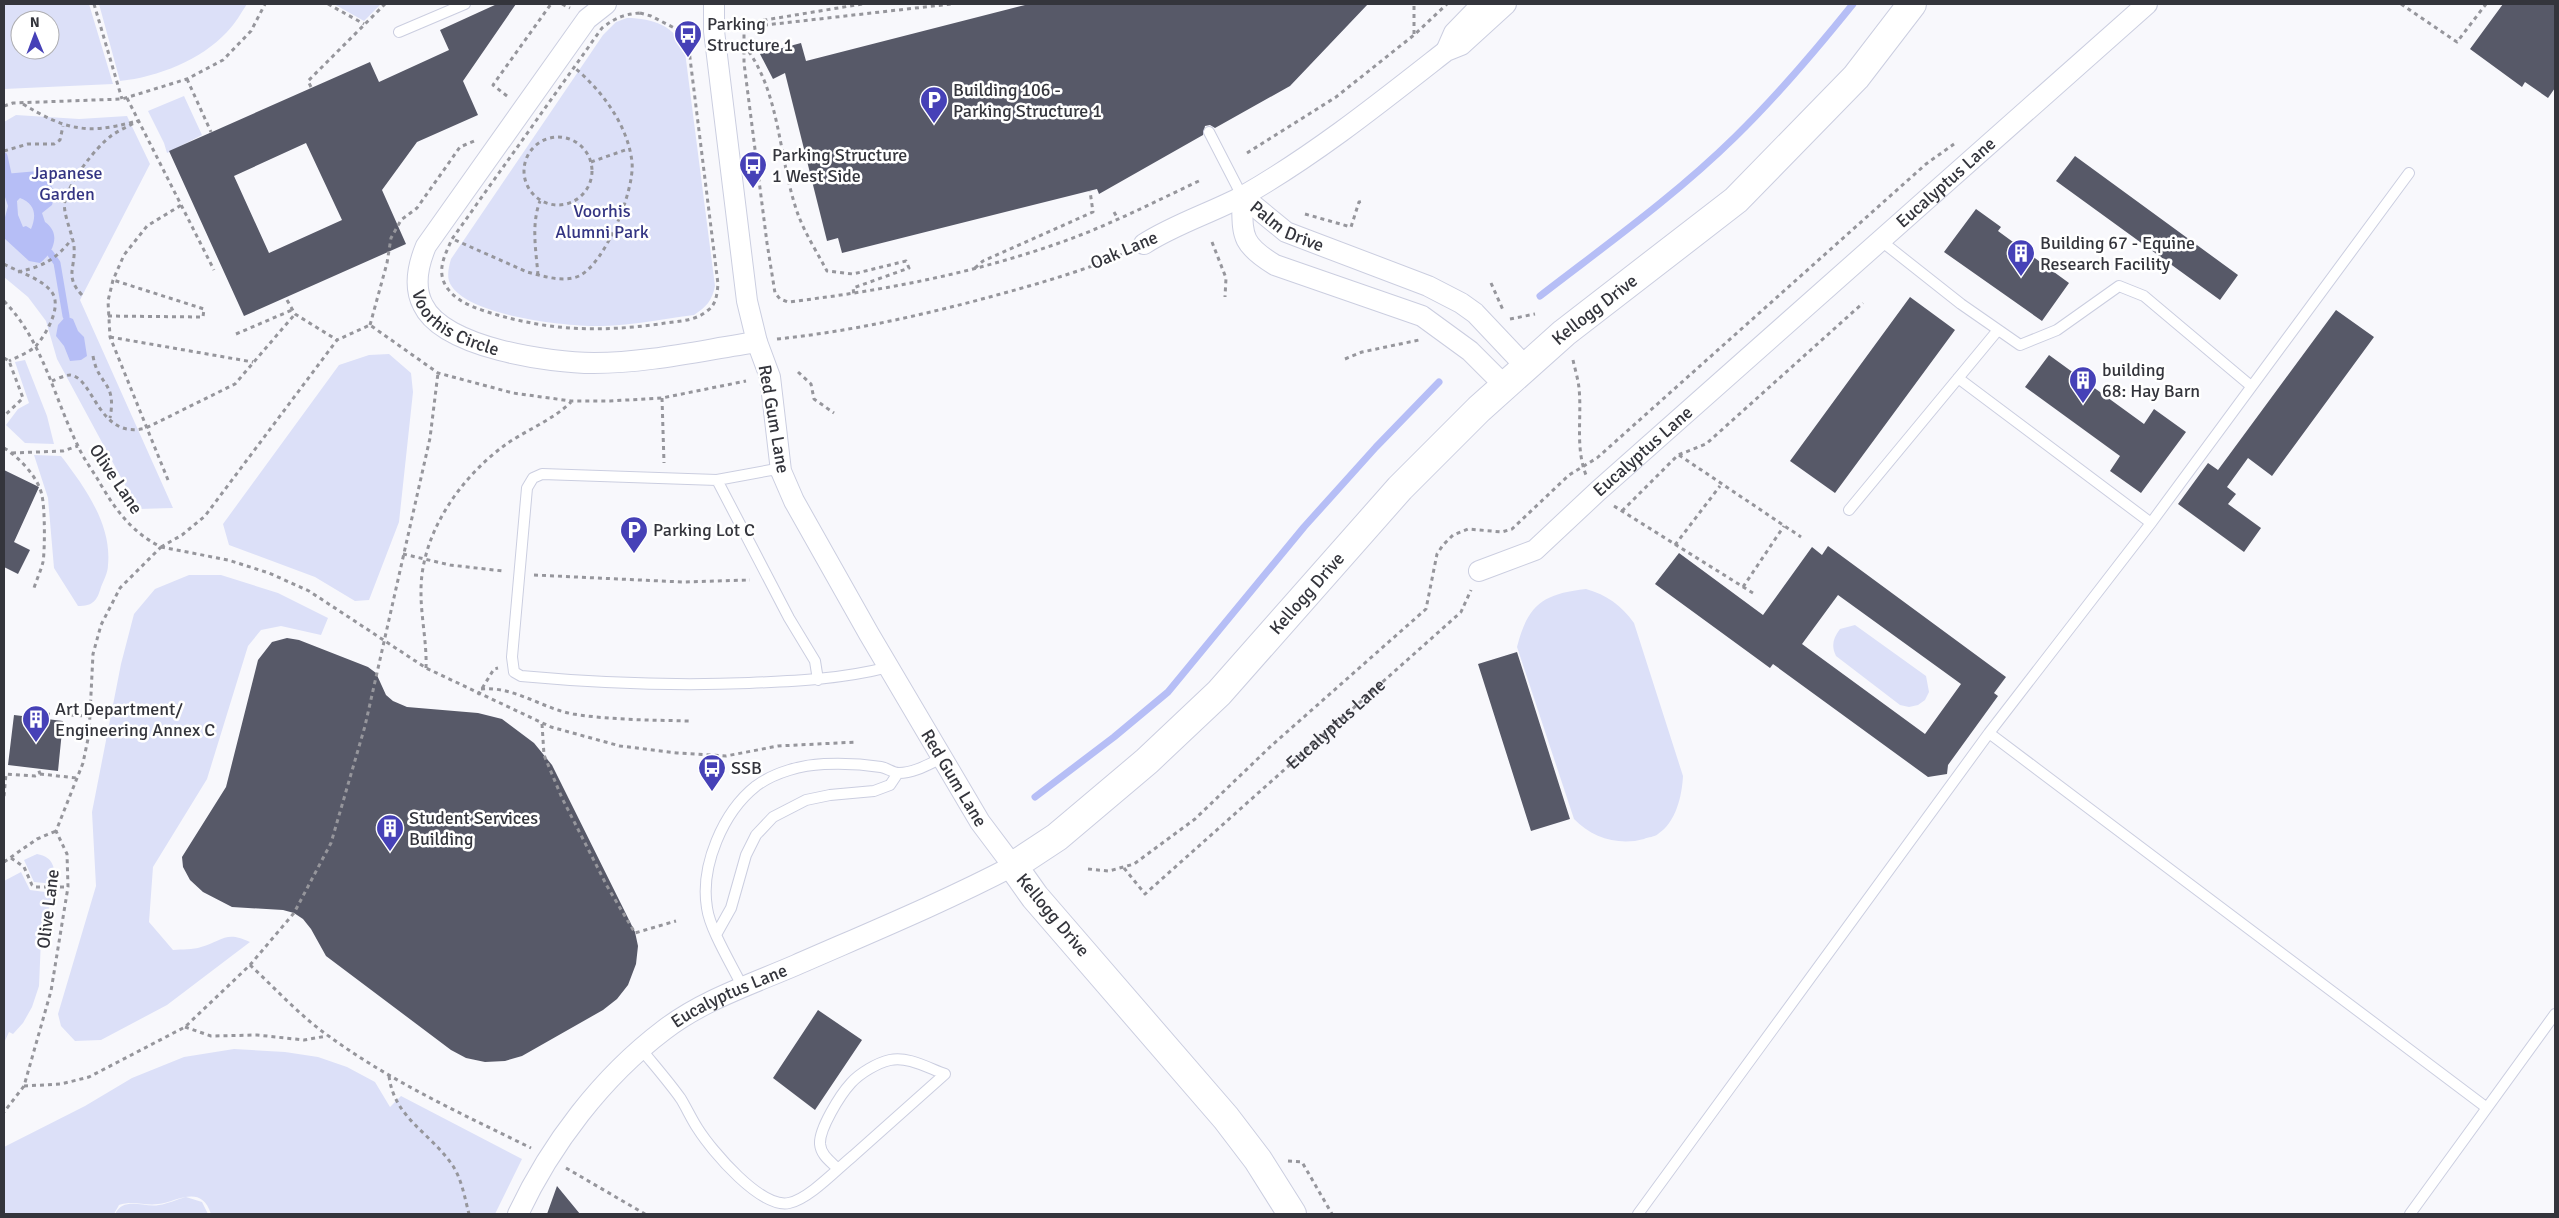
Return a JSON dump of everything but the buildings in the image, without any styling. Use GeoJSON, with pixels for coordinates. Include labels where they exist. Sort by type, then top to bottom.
{"type":"FeatureCollection","features":[{"type":"Feature","properties":{"kind":"street","name":"Voorhis Circle"},"geometry":{"type":"LineString","coordinates":[[606,4],[587,19],[426,246],[418,270],[419,295],[423,307],[442,325],[476,342],[535,358],[558,361],[596,363],[756,342]]}},
{"type":"Feature","properties":{"kind":"street","name":"Red Gum Lane"},"geometry":{"type":"LineString","coordinates":[[714,4],[714,31],[747,301],[756,342],[770,376],[781,471],[805,522],[888,667],[980,822],[1013,866]]}},
{"type":"Feature","properties":{"kind":"street","name":"Oak Lane"},"geometry":{"type":"LineString","coordinates":[[1446,50],[1454,33],[1482,4]]}},
{"type":"Feature","properties":{"kind":"street","name":"Oak Lane"},"geometry":{"type":"LineString","coordinates":[[1144,244],[1242,196],[1368,113],[1446,50],[1461,44],[1506,4]]}},
{"type":"Feature","properties":{"kind":"street","name":"Kellogg Drive"},"geometry":{"type":"LineString","coordinates":[[1292,1214],[1258,1160],[1226,1118],[1035,897],[1013,866],[1058,837],[1147,761],[1219,693],[1400,488],[1505,386],[1564,333],[1736,200],[1856,77],[1912,4]]}},
{"type":"Feature","properties":{"kind":"street","name":"Eucalyptus Lane"},"geometry":{"type":"LineString","coordinates":[[1479,571],[1535,550],[1880,240],[2148,4]]}},
{"type":"Feature","properties":{"kind":"street","name":"Palm Drive"},"geometry":{"type":"LineString","coordinates":[[1242,196],[1286,232],[1428,286],[1461,303],[1475,313],[1526,367]]}},
{"type":"Feature","properties":{"kind":"street","name":"Palm Drive"},"geometry":{"type":"LineString","coordinates":[[1242,196],[1243,236],[1258,254],[1275,265],[1422,316],[1470,351],[1505,386]]}},
{"type":"Feature","properties":{"kind":"street","name":"Eucalyptus Lane"},"geometry":{"type":"LineString","coordinates":[[518,1214],[549,1158],[594,1098],[641,1049],[666,1028],[743,988],[966,890],[1013,866]]}},
{"type":"Feature","properties":{"kind":"lane"},"geometry":{"type":"LineString","coordinates":[[399,32],[465,4]]}},
{"type":"Feature","properties":{"kind":"lane"},"geometry":{"type":"LineString","coordinates":[[1209,132],[1242,196]]}},
{"type":"Feature","properties":{"kind":"lane"},"geometry":{"type":"LineString","coordinates":[[1638,1214],[1989,734],[2151,523],[2409,172]]}},
{"type":"Feature","properties":{"kind":"lane"},"geometry":{"type":"LineString","coordinates":[[1880,240],[1961,304],[2020,345],[2057,330],[2119,286],[2144,296],[2251,386]]}},
{"type":"Feature","properties":{"kind":"lane"},"geometry":{"type":"LineString","coordinates":[[1849,510],[1998,330]]}},
{"type":"Feature","properties":{"kind":"lane"},"geometry":{"type":"LineString","coordinates":[[1958,378],[2151,523]]}},
{"type":"Feature","properties":{"kind":"lane"},"geometry":{"type":"LineString","coordinates":[[781,471],[772,470],[717,480],[542,474],[533,478],[527,488],[512,664],[514,672],[521,676],[603,684],[693,685],[818,680],[853,676],[888,667]]}},
{"type":"Feature","properties":{"kind":"lane"},"geometry":{"type":"LineString","coordinates":[[717,480],[789,618],[815,660],[818,680]]}},
{"type":"Feature","properties":{"kind":"lane"},"geometry":{"type":"LineString","coordinates":[[1989,734],[2487,1108]]}},
{"type":"Feature","properties":{"kind":"lane"},"geometry":{"type":"LineString","coordinates":[[717,933],[730,908],[746,855],[756,836],[773,817],[806,800],[830,795],[874,792],[890,786],[898,774],[919,768],[942,758]]}},
{"type":"Feature","properties":{"kind":"lane"},"geometry":{"type":"LineString","coordinates":[[743,988],[707,911],[704,888],[709,863],[721,833],[740,800],[752,790],[786,770],[823,764],[865,765],[885,768],[898,774]]}},
{"type":"Feature","properties":{"kind":"lane"},"geometry":{"type":"LineString","coordinates":[[2410,1214],[2555,1014]]}},
{"type":"Feature","properties":{"kind":"lane"},"geometry":{"type":"LineString","coordinates":[[641,1049],[681,1099],[713,1150],[761,1196],[775,1203],[789,1203],[804,1196],[853,1156],[946,1074],[905,1059],[892,1060],[878,1063],[851,1083],[824,1126],[820,1144],[822,1154],[837,1168]]}},
{"type":"Feature","properties":{"kind":"path"},"geometry":{"type":"LineString","coordinates":[[94,4],[122,99]]}},
{"type":"Feature","properties":{"kind":"path"},"geometry":{"type":"LineString","coordinates":[[4,106],[21,103],[122,99],[187,79],[223,60],[251,31],[265,4]]}},
{"type":"Feature","properties":{"kind":"path"},"geometry":{"type":"LineString","coordinates":[[328,4],[364,24]]}},
{"type":"Feature","properties":{"kind":"path"},"geometry":{"type":"LineString","coordinates":[[311,87],[308,81],[385,4]]}},
{"type":"Feature","properties":{"kind":"path"},"geometry":{"type":"LineString","coordinates":[[502,105],[508,97],[493,85],[550,4]]}},
{"type":"Feature","properties":{"kind":"path"},"geometry":{"type":"LineString","coordinates":[[744,27],[759,21],[862,4]]}},
{"type":"Feature","properties":{"kind":"path"},"geometry":{"type":"LineString","coordinates":[[744,27],[951,4]]}},
{"type":"Feature","properties":{"kind":"path"},"geometry":{"type":"LineString","coordinates":[[1414,4],[1414,35]]}},
{"type":"Feature","properties":{"kind":"path"},"geometry":{"type":"LineString","coordinates":[[1247,153],[1336,98],[1414,35],[1448,4]]}},
{"type":"Feature","properties":{"kind":"path"},"geometry":{"type":"LineString","coordinates":[[2401,4],[2457,42],[2486,4]]}},
{"type":"Feature","properties":{"kind":"path"},"geometry":{"type":"LineString","coordinates":[[640,13],[651,16],[684,33],[689,50],[718,284],[714,305],[694,319],[619,329],[583,330],[518,321],[479,309],[459,299],[448,289],[442,277],[441,262],[452,239],[574,67],[602,28],[613,19],[625,14],[640,13]]}},
{"type":"Feature","properties":{"kind":"path"},"geometry":{"type":"LineString","coordinates":[[744,27],[744,44],[766,243],[775,292],[780,298],[788,302],[854,295],[973,270],[1059,243],[1118,220],[1201,180]]}},
{"type":"Feature","properties":{"kind":"path"},"geometry":{"type":"LineString","coordinates":[[744,44],[768,88],[799,216],[827,271],[853,274],[906,261],[908,268],[853,288],[854,295]]}},
{"type":"Feature","properties":{"kind":"path"},"geometry":{"type":"LineString","coordinates":[[452,239],[526,272],[538,275],[560,279],[577,277],[591,270],[607,244],[633,177],[623,132],[594,84],[574,67]]}},
{"type":"Feature","properties":{"kind":"path"},"geometry":{"type":"LineString","coordinates":[[187,79],[211,132]]}},
{"type":"Feature","properties":{"kind":"path"},"geometry":{"type":"LineString","coordinates":[[127,98],[183,204],[214,270]]}},
{"type":"Feature","properties":{"kind":"path"},"geometry":{"type":"LineString","coordinates":[[21,103],[64,126],[107,129],[138,121]]}},
{"type":"Feature","properties":{"kind":"path"},"geometry":{"type":"LineString","coordinates":[[82,295],[74,287],[71,278],[74,257],[71,226],[65,212],[65,200],[74,181],[100,146],[111,136],[138,121]]}},
{"type":"Feature","properties":{"kind":"path"},"geometry":{"type":"LineString","coordinates":[[4,151],[28,144],[54,144],[60,140],[64,126]]}},
{"type":"Feature","properties":{"kind":"path"},"geometry":{"type":"LineString","coordinates":[[370,325],[387,264],[391,238],[401,220],[416,208],[460,147],[467,142],[476,141],[480,137]]}},
{"type":"Feature","properties":{"kind":"path"},"geometry":{"type":"LineString","coordinates":[[550,138],[570,139],[583,149],[591,162],[592,174],[589,185],[583,195],[574,202],[563,206],[551,205],[540,201],[530,190],[524,177],[523,167],[532,149],[540,142],[550,138]]}},
{"type":"Feature","properties":{"kind":"path"},"geometry":{"type":"LineString","coordinates":[[1088,868],[1108,871],[1134,864],[1194,819],[1271,746],[1426,609],[1437,554],[1453,535],[1468,529],[1502,532],[1512,529],[1569,475],[1597,458],[1926,164],[1962,138]]}},
{"type":"Feature","properties":{"kind":"path"},"geometry":{"type":"LineString","coordinates":[[522,141],[532,149]]}},
{"type":"Feature","properties":{"kind":"path"},"geometry":{"type":"LineString","coordinates":[[591,162],[628,149]]}},
{"type":"Feature","properties":{"kind":"path"},"geometry":{"type":"LineString","coordinates":[[973,270],[983,262],[1093,212],[1090,191]]}},
{"type":"Feature","properties":{"kind":"path"},"geometry":{"type":"LineString","coordinates":[[538,275],[534,233],[535,214],[540,201]]}},
{"type":"Feature","properties":{"kind":"path"},"geometry":{"type":"LineString","coordinates":[[1303,214],[1351,227],[1359,202],[1364,201]]}},
{"type":"Feature","properties":{"kind":"path"},"geometry":{"type":"LineString","coordinates":[[168,480],[110,337],[107,316],[112,280],[124,255],[147,226],[183,204]]}},
{"type":"Feature","properties":{"kind":"path"},"geometry":{"type":"LineString","coordinates":[[1114,212],[1118,220]]}},
{"type":"Feature","properties":{"kind":"path"},"geometry":{"type":"LineString","coordinates":[[18,272],[48,262],[59,255],[72,238]]}},
{"type":"Feature","properties":{"kind":"path"},"geometry":{"type":"LineString","coordinates":[[1212,242],[1226,278],[1226,297]]}},
{"type":"Feature","properties":{"kind":"path","name":"Oak Lane"},"geometry":{"type":"LineString","coordinates":[[756,342],[882,324],[964,304],[1049,280],[1121,255],[1144,244]]}},
{"type":"Feature","properties":{"kind":"path"},"geometry":{"type":"LineString","coordinates":[[4,264],[46,287],[52,293],[56,306],[48,327],[35,347],[9,361]]}},
{"type":"Feature","properties":{"kind":"path"},"geometry":{"type":"LineString","coordinates":[[107,316],[203,317],[204,309],[112,280]]}},
{"type":"Feature","properties":{"kind":"path"},"geometry":{"type":"LineString","coordinates":[[1491,283],[1510,319],[1536,314]]}},
{"type":"Feature","properties":{"kind":"path"},"geometry":{"type":"LineString","coordinates":[[4,862],[37,839],[56,831],[83,763],[90,716],[93,654],[101,625],[120,588],[161,547],[182,535],[204,516],[337,340],[295,314],[287,300]]}},
{"type":"Feature","properties":{"kind":"path","name":"Olive Lane"},"geometry":{"type":"LineString","coordinates":[[4,301],[13,310],[35,347],[52,381],[78,446],[117,511],[142,538],[161,547]]}},
{"type":"Feature","properties":{"kind":"path"},"geometry":{"type":"LineString","coordinates":[[1622,511],[1678,455],[1706,444],[1863,302]]}},
{"type":"Feature","properties":{"kind":"path"},"geometry":{"type":"LineString","coordinates":[[236,334],[292,310]]}},
{"type":"Feature","properties":{"kind":"path"},"geometry":{"type":"LineString","coordinates":[[52,381],[70,375],[79,378],[117,426],[133,432],[146,428],[235,384],[295,314]]}},
{"type":"Feature","properties":{"kind":"path"},"geometry":{"type":"LineString","coordinates":[[110,337],[254,362]]}},
{"type":"Feature","properties":{"kind":"path"},"geometry":{"type":"LineString","coordinates":[[1345,359],[1362,352],[1426,338]]}},
{"type":"Feature","properties":{"kind":"path"},"geometry":{"type":"LineString","coordinates":[[93,356],[94,365],[112,394],[110,419]]}},
{"type":"Feature","properties":{"kind":"path"},"geometry":{"type":"LineString","coordinates":[[4,358],[9,361],[23,398],[4,416]]}},
{"type":"Feature","properties":{"kind":"path"},"geometry":{"type":"LineString","coordinates":[[1573,360],[1579,388],[1580,440],[1583,466],[1590,482]]}},
{"type":"Feature","properties":{"kind":"path"},"geometry":{"type":"LineString","coordinates":[[798,372],[811,384],[814,399],[834,413]]}},
{"type":"Feature","properties":{"kind":"path"},"geometry":{"type":"LineString","coordinates":[[24,1086],[61,1084],[89,1077],[185,1027],[250,965],[294,913],[330,843],[365,726],[430,438],[438,373]]}},
{"type":"Feature","properties":{"kind":"path"},"geometry":{"type":"LineString","coordinates":[[662,398],[664,479]]}},
{"type":"Feature","properties":{"kind":"path"},"geometry":{"type":"LineString","coordinates":[[426,668],[421,591],[424,560],[437,524],[460,490],[487,458],[519,434],[562,410],[571,401]]}},
{"type":"Feature","properties":{"kind":"path"},"geometry":{"type":"LineString","coordinates":[[12,453],[63,451],[78,446]]}},
{"type":"Feature","properties":{"kind":"path"},"geometry":{"type":"LineString","coordinates":[[4,448],[12,453],[38,483],[42,496],[43,561],[34,588]]}},
{"type":"Feature","properties":{"kind":"path"},"geometry":{"type":"LineString","coordinates":[[1678,455],[1801,537]]}},
{"type":"Feature","properties":{"kind":"path"},"geometry":{"type":"LineString","coordinates":[[1675,544],[1721,485]]}},
{"type":"Feature","properties":{"kind":"path"},"geometry":{"type":"LineString","coordinates":[[1612,504],[1756,595]]}},
{"type":"Feature","properties":{"kind":"path"},"geometry":{"type":"LineString","coordinates":[[1743,587],[1784,526]]}},
{"type":"Feature","properties":{"kind":"path"},"geometry":{"type":"LineString","coordinates":[[403,554],[424,560],[520,574],[683,582],[768,579]]}},
{"type":"Feature","properties":{"kind":"path","name":"Eucalyptus Lane"},"geometry":{"type":"LineString","coordinates":[[1124,868],[1145,894],[1461,612],[1479,571]]}},
{"type":"Feature","properties":{"kind":"path"},"geometry":{"type":"LineString","coordinates":[[478,695],[494,669],[512,664]]}},
{"type":"Feature","properties":{"kind":"path"},"geometry":{"type":"LineString","coordinates":[[481,689],[497,688],[571,714],[606,718],[689,721]]}},
{"type":"Feature","properties":{"kind":"path"},"geometry":{"type":"LineString","coordinates":[[46,714],[90,716]]}},
{"type":"Feature","properties":{"kind":"path"},"geometry":{"type":"LineString","coordinates":[[542,724],[544,754],[562,798],[607,886],[636,932],[676,921]]}},
{"type":"Feature","properties":{"kind":"path"},"geometry":{"type":"LineString","coordinates":[[38,768],[40,774]]}},
{"type":"Feature","properties":{"kind":"path"},"geometry":{"type":"LineString","coordinates":[[4,796],[6,774],[34,776],[40,774],[77,778]]}},
{"type":"Feature","properties":{"kind":"path","name":"Olive Lane"},"geometry":{"type":"LineString","coordinates":[[4,1112],[24,1086],[51,991],[68,887],[67,854],[56,831]]}},
{"type":"Feature","properties":{"kind":"path"},"geometry":{"type":"LineString","coordinates":[[11,858],[24,867],[32,885],[36,887],[68,887]]}},
{"type":"Feature","properties":{"kind":"path"},"geometry":{"type":"LineString","coordinates":[[250,965],[328,1036],[388,1076],[549,1158],[645,1214]]}},
{"type":"Feature","properties":{"kind":"path"},"geometry":{"type":"LineString","coordinates":[[185,1027],[211,1036],[257,1035],[304,1040],[328,1036]]}},
{"type":"Feature","properties":{"kind":"path"},"geometry":{"type":"LineString","coordinates":[[388,1076],[391,1094],[399,1107],[435,1143],[454,1168],[469,1214]]}},
{"type":"Feature","properties":{"kind":"path"},"geometry":{"type":"LineString","coordinates":[[1258,1160],[1302,1162],[1332,1214]]}},
{"type":"Feature","properties":{"kind":"green space"},"geometry":{"type":"Polygon","coordinates":[[[4,4],[89,4],[113,84],[4,89],[4,4]]]}},
{"type":"Feature","properties":{"kind":"green space"},"geometry":{"type":"Polygon","coordinates":[[[99,4],[247,4],[227,32],[205,51],[192,59],[149,76],[120,81],[99,4]]]}},
{"type":"Feature","properties":{"kind":"green space"},"geometry":{"type":"Polygon","coordinates":[[[334,4],[381,4],[364,21],[334,4]]]}},
{"type":"Feature","properties":{"kind":"green space","name":"Voorhis Alumni Park"},"geometry":{"type":"Polygon","coordinates":[[[627,18],[637,18],[662,25],[676,36],[685,52],[715,286],[710,300],[694,315],[602,326],[566,324],[518,317],[473,303],[458,293],[449,281],[448,273],[451,259],[603,35],[616,22],[627,18]]]}},
{"type":"Feature","properties":{"kind":"green space"},"geometry":{"type":"Polygon","coordinates":[[[184,96],[202,135],[167,153],[148,111],[184,96]]]}},
{"type":"Feature","properties":{"kind":"green space","name":"Japanese Garden"},"geometry":{"type":"Polygon","coordinates":[[[16,115],[79,119],[127,116],[150,164],[80,300],[173,508],[138,509],[57,359],[46,321],[28,297],[4,277],[4,122],[16,115]]]}},
{"type":"Feature","properties":{"kind":"green space"},"geometry":{"type":"Polygon","coordinates":[[[389,354],[411,373],[413,392],[399,522],[369,600],[355,601],[315,577],[229,545],[223,524],[339,365],[369,355],[389,354]]]}},
{"type":"Feature","properties":{"kind":"green space"},"geometry":{"type":"Polygon","coordinates":[[[25,360],[47,416],[54,444],[25,443],[6,425],[18,409],[29,403],[15,362],[25,360]]]}},
{"type":"Feature","properties":{"kind":"green space"},"geometry":{"type":"Polygon","coordinates":[[[34,455],[61,456],[79,480],[101,520],[106,535],[108,568],[98,596],[91,604],[78,606],[54,568],[48,498],[34,455]]]}},
{"type":"Feature","properties":{"kind":"green space"},"geometry":{"type":"Polygon","coordinates":[[[189,575],[221,575],[278,593],[328,618],[321,635],[281,626],[261,630],[248,646],[207,779],[153,867],[149,922],[173,950],[198,948],[229,937],[250,942],[167,1005],[101,1040],[75,1041],[61,1026],[58,1014],[96,886],[92,812],[121,664],[134,614],[155,589],[189,575]]]}},
{"type":"Feature","properties":{"kind":"green space"},"geometry":{"type":"Polygon","coordinates":[[[1586,589],[1601,594],[1613,602],[1634,623],[1683,776],[1677,808],[1669,823],[1657,835],[1635,841],[1616,841],[1597,836],[1574,819],[1517,647],[1526,620],[1540,604],[1548,598],[1559,594],[1586,589]]]}},
{"type":"Feature","properties":{"kind":"green space"},"geometry":{"type":"Polygon","coordinates":[[[1855,625],[1926,676],[1929,692],[1925,700],[1918,705],[1909,707],[1900,705],[1836,656],[1833,645],[1838,632],[1840,629],[1855,625]]]}},
{"type":"Feature","properties":{"kind":"green space"},"geometry":{"type":"Polygon","coordinates":[[[37,854],[43,855],[52,864],[55,873],[55,884],[34,882],[24,860],[37,854]]]}},
{"type":"Feature","properties":{"kind":"green space"},"geometry":{"type":"Polygon","coordinates":[[[21,872],[30,890],[53,893],[41,939],[39,986],[32,1007],[23,1023],[13,1034],[9,1032],[4,1043],[4,881],[21,872]]]}},
{"type":"Feature","properties":{"kind":"green space"},"geometry":{"type":"Polygon","coordinates":[[[234,1049],[285,1052],[318,1057],[347,1067],[375,1082],[390,1107],[401,1096],[522,1159],[495,1214],[211,1214],[207,1205],[201,1199],[188,1197],[158,1204],[134,1203],[119,1205],[114,1214],[4,1214],[4,1147],[85,1106],[132,1078],[184,1057],[234,1049]]]}},
{"type":"Feature","properties":{"kind":"green space"},"geometry":{"type":"Polygon","coordinates":[[[186,1197],[202,1202],[208,1214],[115,1214],[124,1205],[153,1206],[186,1197]]]}},
{"type":"Feature","properties":{"kind":"water"},"geometry":{"type":"Polygon","coordinates":[[[38,171],[47,176],[55,194],[52,205],[42,213],[45,222],[53,232],[54,243],[49,254],[40,263],[29,261],[4,238],[4,221],[8,206],[4,194],[4,174],[38,171]],[[20,198],[17,201],[18,215],[23,227],[26,226],[31,229],[34,219],[33,210],[25,200],[20,198]]]}},
{"type":"Feature","properties":{"kind":"water"},"geometry":{"type":"Polygon","coordinates":[[[66,316],[73,319],[78,331],[84,337],[87,356],[81,360],[70,361],[64,346],[56,336],[58,325],[66,316]]]}},
{"type":"Feature","properties":{"kind":"waterway"},"geometry":{"type":"LineString","coordinates":[[1540,296],[1640,220],[1712,159],[1781,89],[1853,4]]}},
{"type":"Feature","properties":{"kind":"waterway"},"geometry":{"type":"LineString","coordinates":[[4,156],[8,174]]}},
{"type":"Feature","properties":{"kind":"waterway"},"geometry":{"type":"LineString","coordinates":[[50,253],[57,263],[66,316]]}},
{"type":"Feature","properties":{"kind":"waterway"},"geometry":{"type":"LineString","coordinates":[[1035,797],[1114,737],[1168,692],[1304,527],[1376,447],[1439,382]]}},
{"type":"Feature","properties":{"kind":"place","name":"Parking Structure 1"},"geometry":{"type":"Point","coordinates":[688,58]}},
{"type":"Feature","properties":{"kind":"place","name":"Building 106 - Parking Structure 1"},"geometry":{"type":"Point","coordinates":[934,124]}},
{"type":"Feature","properties":{"kind":"place","name":"Parking Structure 1 West Side"},"geometry":{"type":"Point","coordinates":[753,189]}},
{"type":"Feature","properties":{"kind":"place","name":"Building 67 - Equine Research Facility"},"geometry":{"type":"Point","coordinates":[2021,277]}},
{"type":"Feature","properties":{"kind":"place","name":"building 68: Hay Barn"},"geometry":{"type":"Point","coordinates":[2083,404]}},
{"type":"Feature","properties":{"kind":"place","name":"Parking Lot C"},"geometry":{"type":"Point","coordinates":[634,554]}},
{"type":"Feature","properties":{"kind":"place","name":"Art Department/ Engineering Annex C"},"geometry":{"type":"Point","coordinates":[36,743]}},
{"type":"Feature","properties":{"kind":"place","name":"SSB"},"geometry":{"type":"Point","coordinates":[712,792]}},
{"type":"Feature","properties":{"kind":"place","name":"Student Services Building"},"geometry":{"type":"Point","coordinates":[390,852]}}]}
